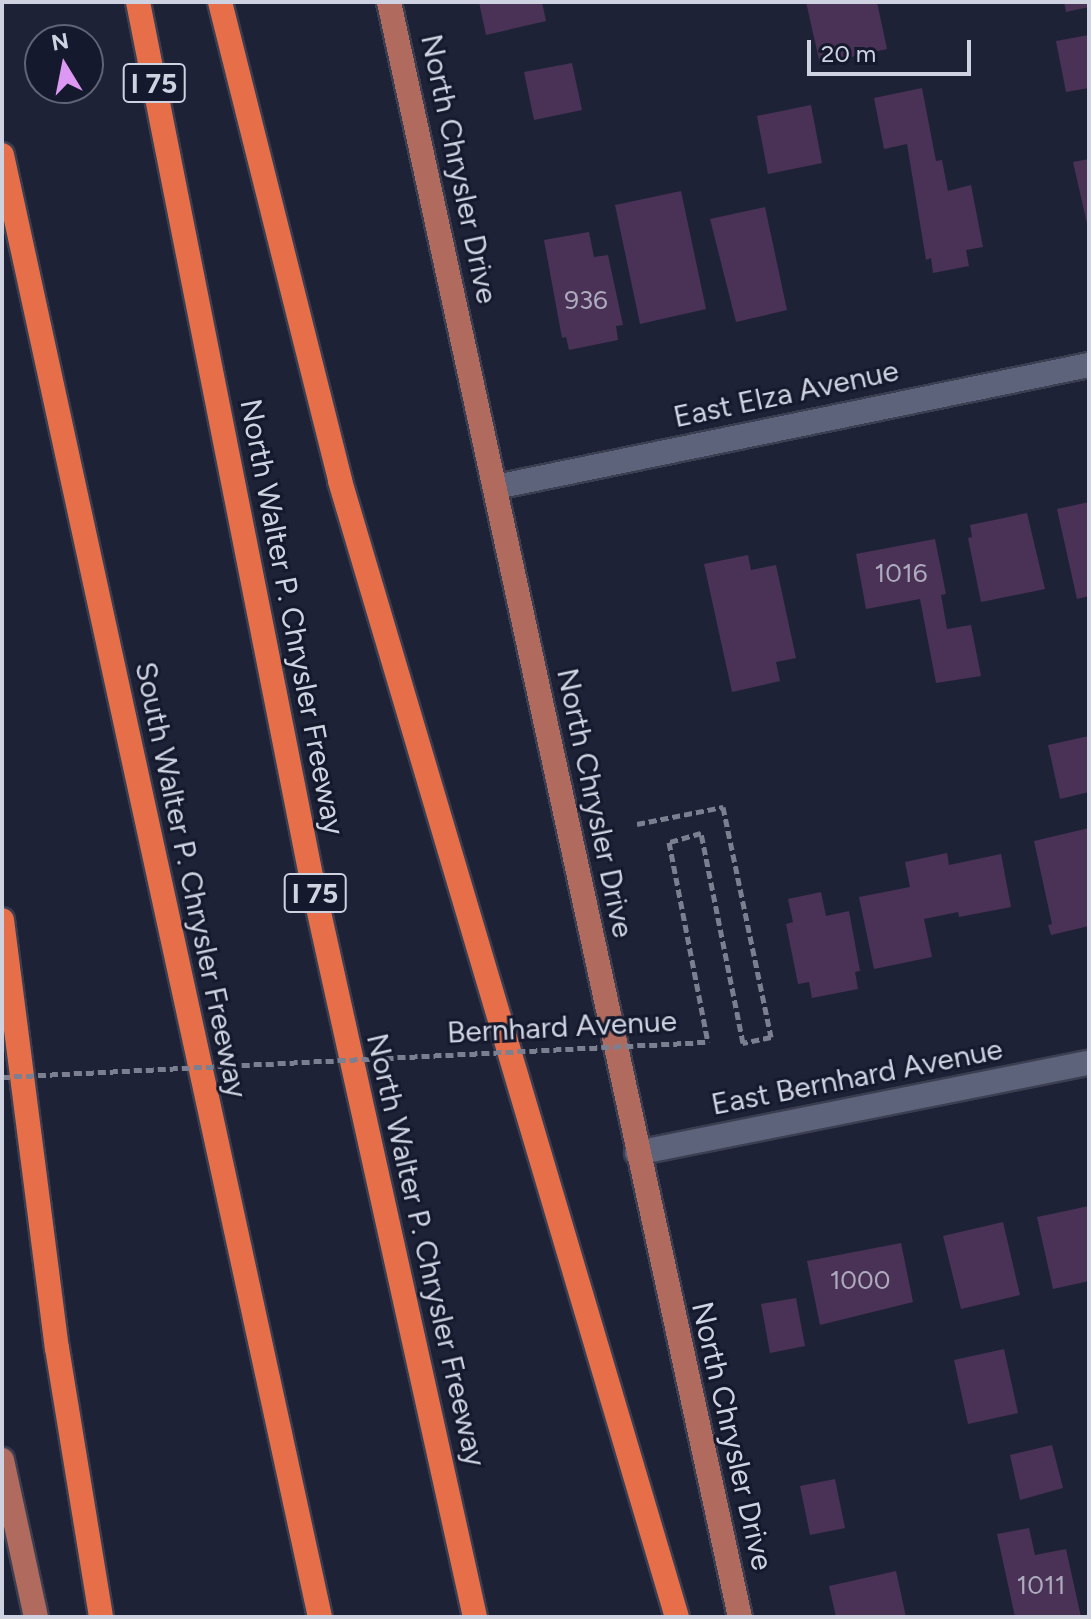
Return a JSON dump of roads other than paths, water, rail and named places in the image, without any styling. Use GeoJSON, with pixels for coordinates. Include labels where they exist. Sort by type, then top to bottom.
{"type":"FeatureCollection","features":[{"type":"Feature","properties":{"kind":"highway","name":"North Walter P. Chrysler Freeway"},"geometry":{"type":"LineString","coordinates":[[138,2],[311,876],[475,1617]]}},
{"type":"Feature","properties":{"kind":"highway"},"geometry":{"type":"LineString","coordinates":[[220,2],[340,481],[677,1617]]}},
{"type":"Feature","properties":{"kind":"highway","name":"South Walter P. Chrysler Freeway"},"geometry":{"type":"LineString","coordinates":[[2,155],[320,1617]]}},
{"type":"Feature","properties":{"kind":"highway"},"geometry":{"type":"LineString","coordinates":[[2,920],[57,1348],[101,1617]]}},
{"type":"Feature","properties":{"kind":"main road","name":"North Chrysler Drive"},"geometry":{"type":"LineString","coordinates":[[389,2],[740,1617]]}},
{"type":"Feature","properties":{"kind":"main road"},"geometry":{"type":"LineString","coordinates":[[2,1460],[36,1617]]}},
{"type":"Feature","properties":{"kind":"street","name":"East Elza Avenue"},"geometry":{"type":"LineString","coordinates":[[496,487],[1089,365]]}},
{"type":"Feature","properties":{"kind":"street","name":"East Bernhard Avenue"},"geometry":{"type":"LineString","coordinates":[[637,1153],[1089,1063]]}}]}
